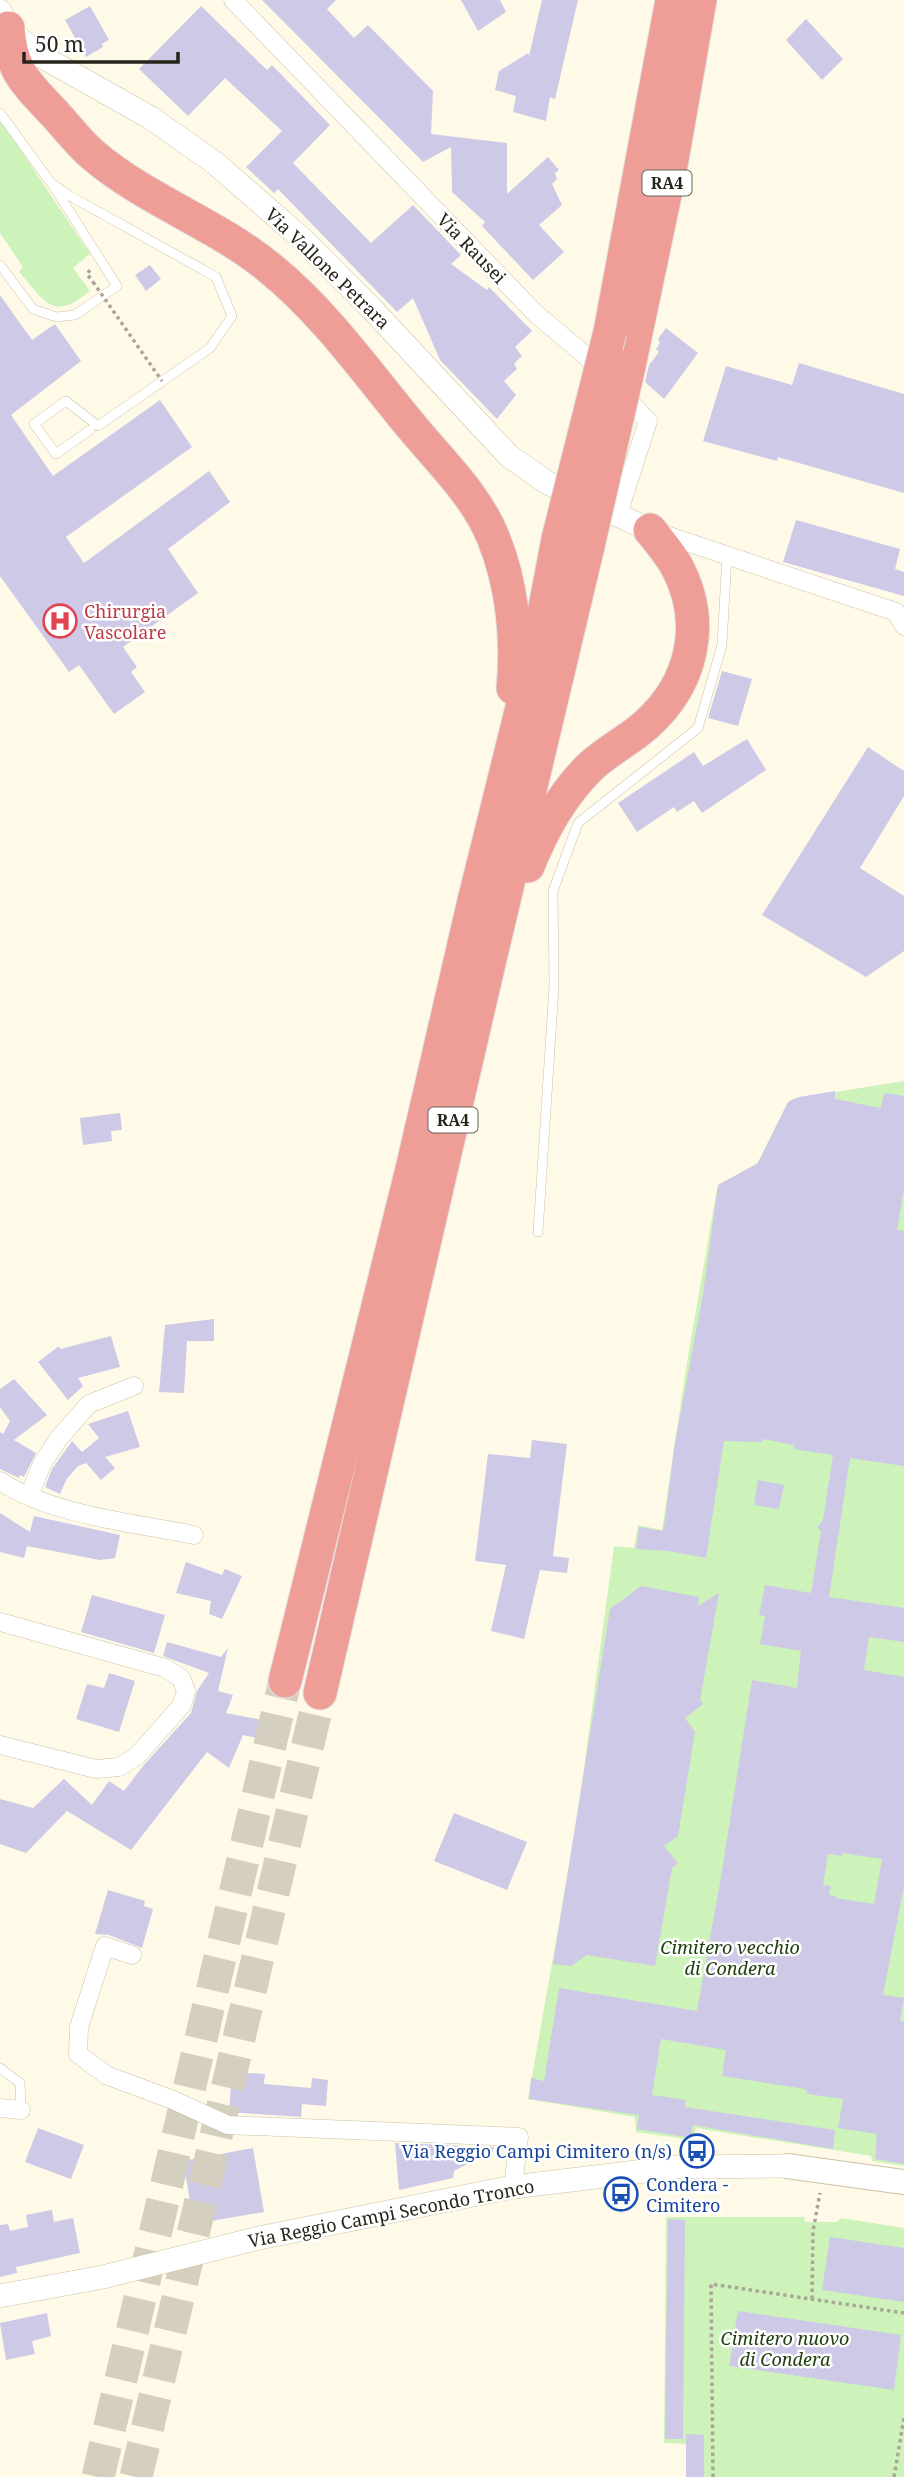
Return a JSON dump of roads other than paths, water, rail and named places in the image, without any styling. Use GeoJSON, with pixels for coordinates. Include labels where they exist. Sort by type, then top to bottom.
{"type":"FeatureCollection","features":[{"type":"Feature","properties":{"kind":"highway","name":"RA4"},"geometry":{"type":"LineString","coordinates":[[320,1693],[489,962],[573,543],[672,0]]}},
{"type":"Feature","properties":{"kind":"highway","name":"RA4"},"geometry":{"type":"LineString","coordinates":[[285,1681],[413,1165],[538,639],[573,543],[629,366],[670,171],[700,0]]}},
{"type":"Feature","properties":{"kind":"highway"},"geometry":{"type":"LineString","coordinates":[[3,24],[13,75],[93,155],[123,177],[234,242],[271,269],[317,312],[471,498],[493,536],[511,604],[515,663],[503,782]]}},
{"type":"Feature","properties":{"kind":"highway"},"geometry":{"type":"LineString","coordinates":[[489,962],[542,831],[566,793],[592,765],[645,726],[667,704],[688,665],[693,633],[690,602],[676,566],[650,530]]}},
{"type":"Feature","properties":{"kind":"main road"},"geometry":{"type":"LineString","coordinates":[[787,2166],[904,2182]]}},
{"type":"Feature","properties":{"kind":"street","name":"Via Rausei"},"geometry":{"type":"LineString","coordinates":[[233,0],[536,314],[585,355],[648,421],[618,514]]}},
{"type":"Feature","properties":{"kind":"street","name":"Via Vallone Petrara"},"geometry":{"type":"LineString","coordinates":[[3,24],[34,52],[151,118],[215,163],[301,238],[371,308],[509,456],[546,482],[650,530]]}},
{"type":"Feature","properties":{"kind":"street"},"geometry":{"type":"LineString","coordinates":[[650,530],[896,612],[904,626]]}},
{"type":"Feature","properties":{"kind":"street"},"geometry":{"type":"LineString","coordinates":[[29,1496],[42,1464],[59,1438],[89,1404],[134,1386]]}},
{"type":"Feature","properties":{"kind":"street"},"geometry":{"type":"LineString","coordinates":[[0,1481],[29,1496],[65,1509],[194,1535]]}},
{"type":"Feature","properties":{"kind":"street"},"geometry":{"type":"LineString","coordinates":[[0,1622],[165,1668],[181,1678],[186,1691],[182,1705],[137,1756],[119,1767],[96,1769],[0,1745]]}},
{"type":"Feature","properties":{"kind":"street"},"geometry":{"type":"LineString","coordinates":[[132,1955],[105,1946],[79,2027],[78,2054],[106,2075],[173,2100],[228,2125],[519,2137],[513,2187]]}},
{"type":"Feature","properties":{"kind":"street"},"geometry":{"type":"LineString","coordinates":[[0,2108],[21,2110]]}},
{"type":"Feature","properties":{"kind":"street","name":"Via Reggio Campi Secondo Tronco"},"geometry":{"type":"LineString","coordinates":[[0,2296],[103,2277],[259,2238],[513,2187],[678,2167],[787,2166]]}},
{"type":"Feature","properties":{"kind":"lane"},"geometry":{"type":"LineString","coordinates":[[0,113],[51,183],[117,286],[75,315],[56,317],[33,309],[0,265]]}},
{"type":"Feature","properties":{"kind":"lane"},"geometry":{"type":"LineString","coordinates":[[51,183],[216,277],[232,316],[211,348],[98,426],[66,401],[34,424],[56,454],[90,430]]}},
{"type":"Feature","properties":{"kind":"lane"},"geometry":{"type":"LineString","coordinates":[[538,1232],[554,987],[553,891],[578,823],[698,728],[722,645],[727,555]]}},
{"type":"Feature","properties":{"kind":"lane"},"geometry":{"type":"LineString","coordinates":[[0,2068],[20,2083],[21,2110]]}},
{"type":"Feature","properties":{"kind":"tunnel"},"geometry":{"type":"LineString","coordinates":[[98,2477],[285,1681]]}},
{"type":"Feature","properties":{"kind":"tunnel"},"geometry":{"type":"LineString","coordinates":[[136,2477],[320,1693]]}},
{"type":"Feature","properties":{"kind":"place","name":"Chirurgia Vascolare"},"geometry":{"type":"Point","coordinates":[60,621]}},
{"type":"Feature","properties":{"kind":"place","name":"Via Reggio Campi Cimitero (n/s)"},"geometry":{"type":"Point","coordinates":[697,2151]}},
{"type":"Feature","properties":{"kind":"place","name":"Condera - Cimitero"},"geometry":{"type":"Point","coordinates":[621,2194]}},
{"type":"Feature","properties":{"kind":"park label","name":"Cimitero vecchio di Condera"},"geometry":{"type":"Point","coordinates":[730,1958]}},
{"type":"Feature","properties":{"kind":"park label","name":"Cimitero nuovo di Condera"},"geometry":{"type":"Point","coordinates":[785,2348]}}]}
